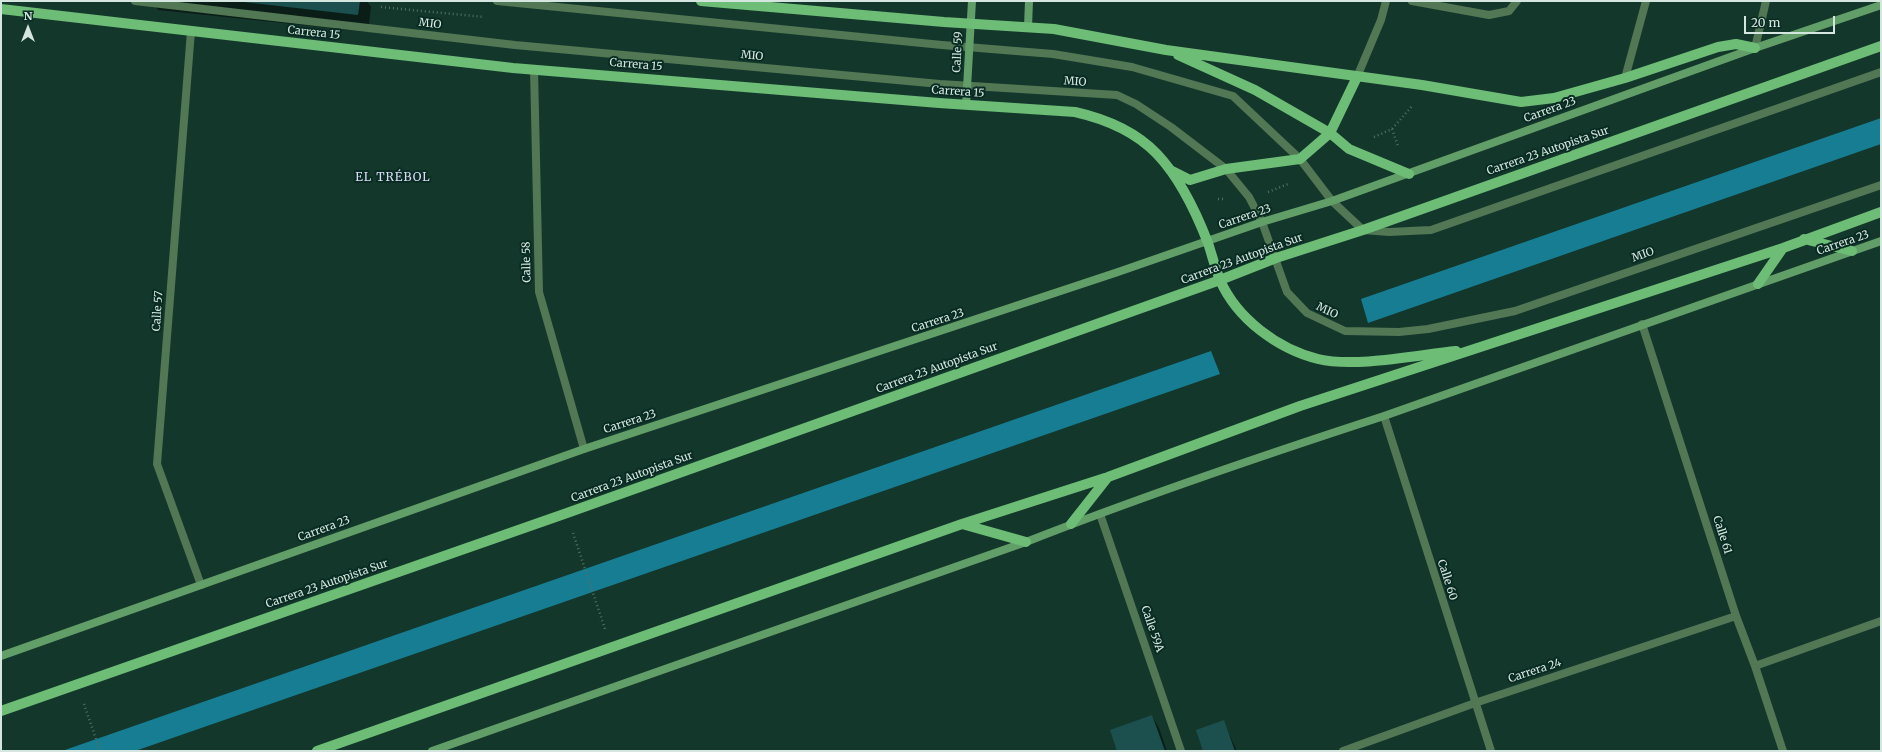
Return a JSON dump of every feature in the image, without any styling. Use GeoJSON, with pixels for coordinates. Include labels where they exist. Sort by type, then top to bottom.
{"type":"FeatureCollection","features":[{"type":"Feature","properties":{"kind":"main road"},"geometry":{"type":"LineString","coordinates":[[701,1],[971,24],[1054,29],[1166,50],[1422,85],[1521,102],[1554,98],[1625,78],[1718,47],[1736,44],[1755,48]]}},
{"type":"Feature","properties":{"kind":"main road","name":"Carrera 15"},"geometry":{"type":"LineString","coordinates":[[1,9],[534,69],[966,105],[1075,112],[1097,117],[1123,128],[1144,142],[1170,170],[1188,200],[1207,242],[1220,280],[1241,312],[1267,336],[1294,350],[1319,359],[1353,362],[1476,348]]}},
{"type":"Feature","properties":{"kind":"main road","name":"Carrera 23 Autopista Sur"},"geometry":{"type":"LineString","coordinates":[[1,711],[566,513],[1220,280],[1276,258],[1364,230],[1881,46]]}},
{"type":"Feature","properties":{"kind":"main road"},"geometry":{"type":"LineString","coordinates":[[1166,50],[1255,90],[1330,133],[1349,149],[1409,174]]}},
{"type":"Feature","properties":{"kind":"main road"},"geometry":{"type":"LineString","coordinates":[[1170,170],[1190,180],[1226,169],[1300,159],[1330,133],[1357,77]]}},
{"type":"Feature","properties":{"kind":"main road"},"geometry":{"type":"LineString","coordinates":[[317,751],[962,524],[1108,477],[1300,406],[1782,248],[1881,212]]}},
{"type":"Feature","properties":{"kind":"main road"},"geometry":{"type":"LineString","coordinates":[[1804,239],[1852,251]]}},
{"type":"Feature","properties":{"kind":"main road"},"geometry":{"type":"LineString","coordinates":[[1758,284],[1782,248]]}},
{"type":"Feature","properties":{"kind":"main road"},"geometry":{"type":"LineString","coordinates":[[1071,524],[1108,477]]}},
{"type":"Feature","properties":{"kind":"main road"},"geometry":{"type":"LineString","coordinates":[[962,524],[1026,542]]}},
{"type":"Feature","properties":{"kind":"main road"},"geometry":{"type":"LineString","coordinates":[[338,751],[345,741]]}},
{"type":"Feature","properties":{"kind":"street","name":"MIO"},"geometry":{"type":"LineString","coordinates":[[135,1],[515,45],[967,85],[1117,95],[1136,104],[1172,127],[1226,169],[1249,197],[1262,222],[1287,292],[1307,313],[1345,331],[1399,332],[1428,329],[1516,311],[1881,185]]}},
{"type":"Feature","properties":{"kind":"street"},"geometry":{"type":"LineString","coordinates":[[497,1],[1053,54],[1132,67],[1233,96],[1300,159],[1332,201],[1364,230],[1389,232],[1431,230],[1881,72]]}},
{"type":"Feature","properties":{"kind":"street","name":"Calle 59"},"geometry":{"type":"LineString","coordinates":[[966,105],[972,1]]}},
{"type":"Feature","properties":{"kind":"street"},"geometry":{"type":"LineString","coordinates":[[1028,27],[1029,1]]}},
{"type":"Feature","properties":{"kind":"street"},"geometry":{"type":"LineString","coordinates":[[1357,77],[1381,20],[1386,1]]}},
{"type":"Feature","properties":{"kind":"street"},"geometry":{"type":"LineString","coordinates":[[1412,1],[1489,15],[1509,11],[1517,1]]}},
{"type":"Feature","properties":{"kind":"street"},"geometry":{"type":"LineString","coordinates":[[1625,78],[1646,1]]}},
{"type":"Feature","properties":{"kind":"street"},"geometry":{"type":"LineString","coordinates":[[1755,48],[1766,1]]}},
{"type":"Feature","properties":{"kind":"street","name":"Carrera 23"},"geometry":{"type":"LineString","coordinates":[[1,656],[584,449],[1207,242],[1262,222],[1332,201],[1755,48],[1881,5]]}},
{"type":"Feature","properties":{"kind":"street","name":"Calle 57"},"geometry":{"type":"LineString","coordinates":[[191,31],[157,464],[201,585]]}},
{"type":"Feature","properties":{"kind":"street","name":"Calle 58"},"geometry":{"type":"LineString","coordinates":[[534,69],[539,292],[584,449]]}},
{"type":"Feature","properties":{"kind":"street","name":"Carrera 23"},"geometry":{"type":"LineString","coordinates":[[432,751],[1026,542],[1071,524],[1303,442],[1384,416],[1881,241]]}},
{"type":"Feature","properties":{"kind":"street","name":"Calle 61"},"geometry":{"type":"LineString","coordinates":[[1642,324],[1736,616],[1755,666],[1783,751]]}},
{"type":"Feature","properties":{"kind":"street","name":"Calle 60"},"geometry":{"type":"LineString","coordinates":[[1384,416],[1491,751]]}},
{"type":"Feature","properties":{"kind":"street","name":"Calle 59A"},"geometry":{"type":"LineString","coordinates":[[1100,514],[1181,751]]}},
{"type":"Feature","properties":{"kind":"street","name":"Carrera 24"},"geometry":{"type":"LineString","coordinates":[[1343,751],[1475,703],[1736,616]]}},
{"type":"Feature","properties":{"kind":"street"},"geometry":{"type":"LineString","coordinates":[[1755,666],[1881,621]]}},
{"type":"Feature","properties":{"kind":"path"},"geometry":{"type":"LineString","coordinates":[[375,7],[485,17]]}},
{"type":"Feature","properties":{"kind":"path"},"geometry":{"type":"LineString","coordinates":[[1372,138],[1392,129],[1415,103]]}},
{"type":"Feature","properties":{"kind":"path"},"geometry":{"type":"LineString","coordinates":[[1392,129],[1399,150]]}},
{"type":"Feature","properties":{"kind":"path"},"geometry":{"type":"LineString","coordinates":[[1261,195],[1294,181]]}},
{"type":"Feature","properties":{"kind":"path"},"geometry":{"type":"LineString","coordinates":[[579,550],[597,605]]}},
{"type":"Feature","properties":{"kind":"path"},"geometry":{"type":"LineString","coordinates":[[92,727],[100,751]]}},
{"type":"Feature","properties":{"kind":"water"},"geometry":{"type":"Polygon","coordinates":[[[1881,118],[1881,144],[1368,323],[1361,299],[1881,118]]]}},
{"type":"Feature","properties":{"kind":"water"},"geometry":{"type":"Polygon","coordinates":[[[1211,351],[1220,374],[135,751],[62,751],[1211,351]]]}},
{"type":"Feature","properties":{"kind":"building"},"geometry":{"type":"Polygon","coordinates":[[[235,1],[360,1],[358,15],[235,1]]]}},
{"type":"Feature","properties":{"kind":"building"},"geometry":{"type":"Polygon","coordinates":[[[1152,715],[1165,751],[1117,751],[1110,730],[1152,715]]]}},
{"type":"Feature","properties":{"kind":"building"},"geometry":{"type":"Polygon","coordinates":[[[1224,720],[1235,751],[1203,751],[1196,730],[1224,720]]]}},
{"type":"Feature","properties":{"kind":"district","name":"EL TRÉBOL"},"geometry":{"type":"Point","coordinates":[393,178]}}]}
